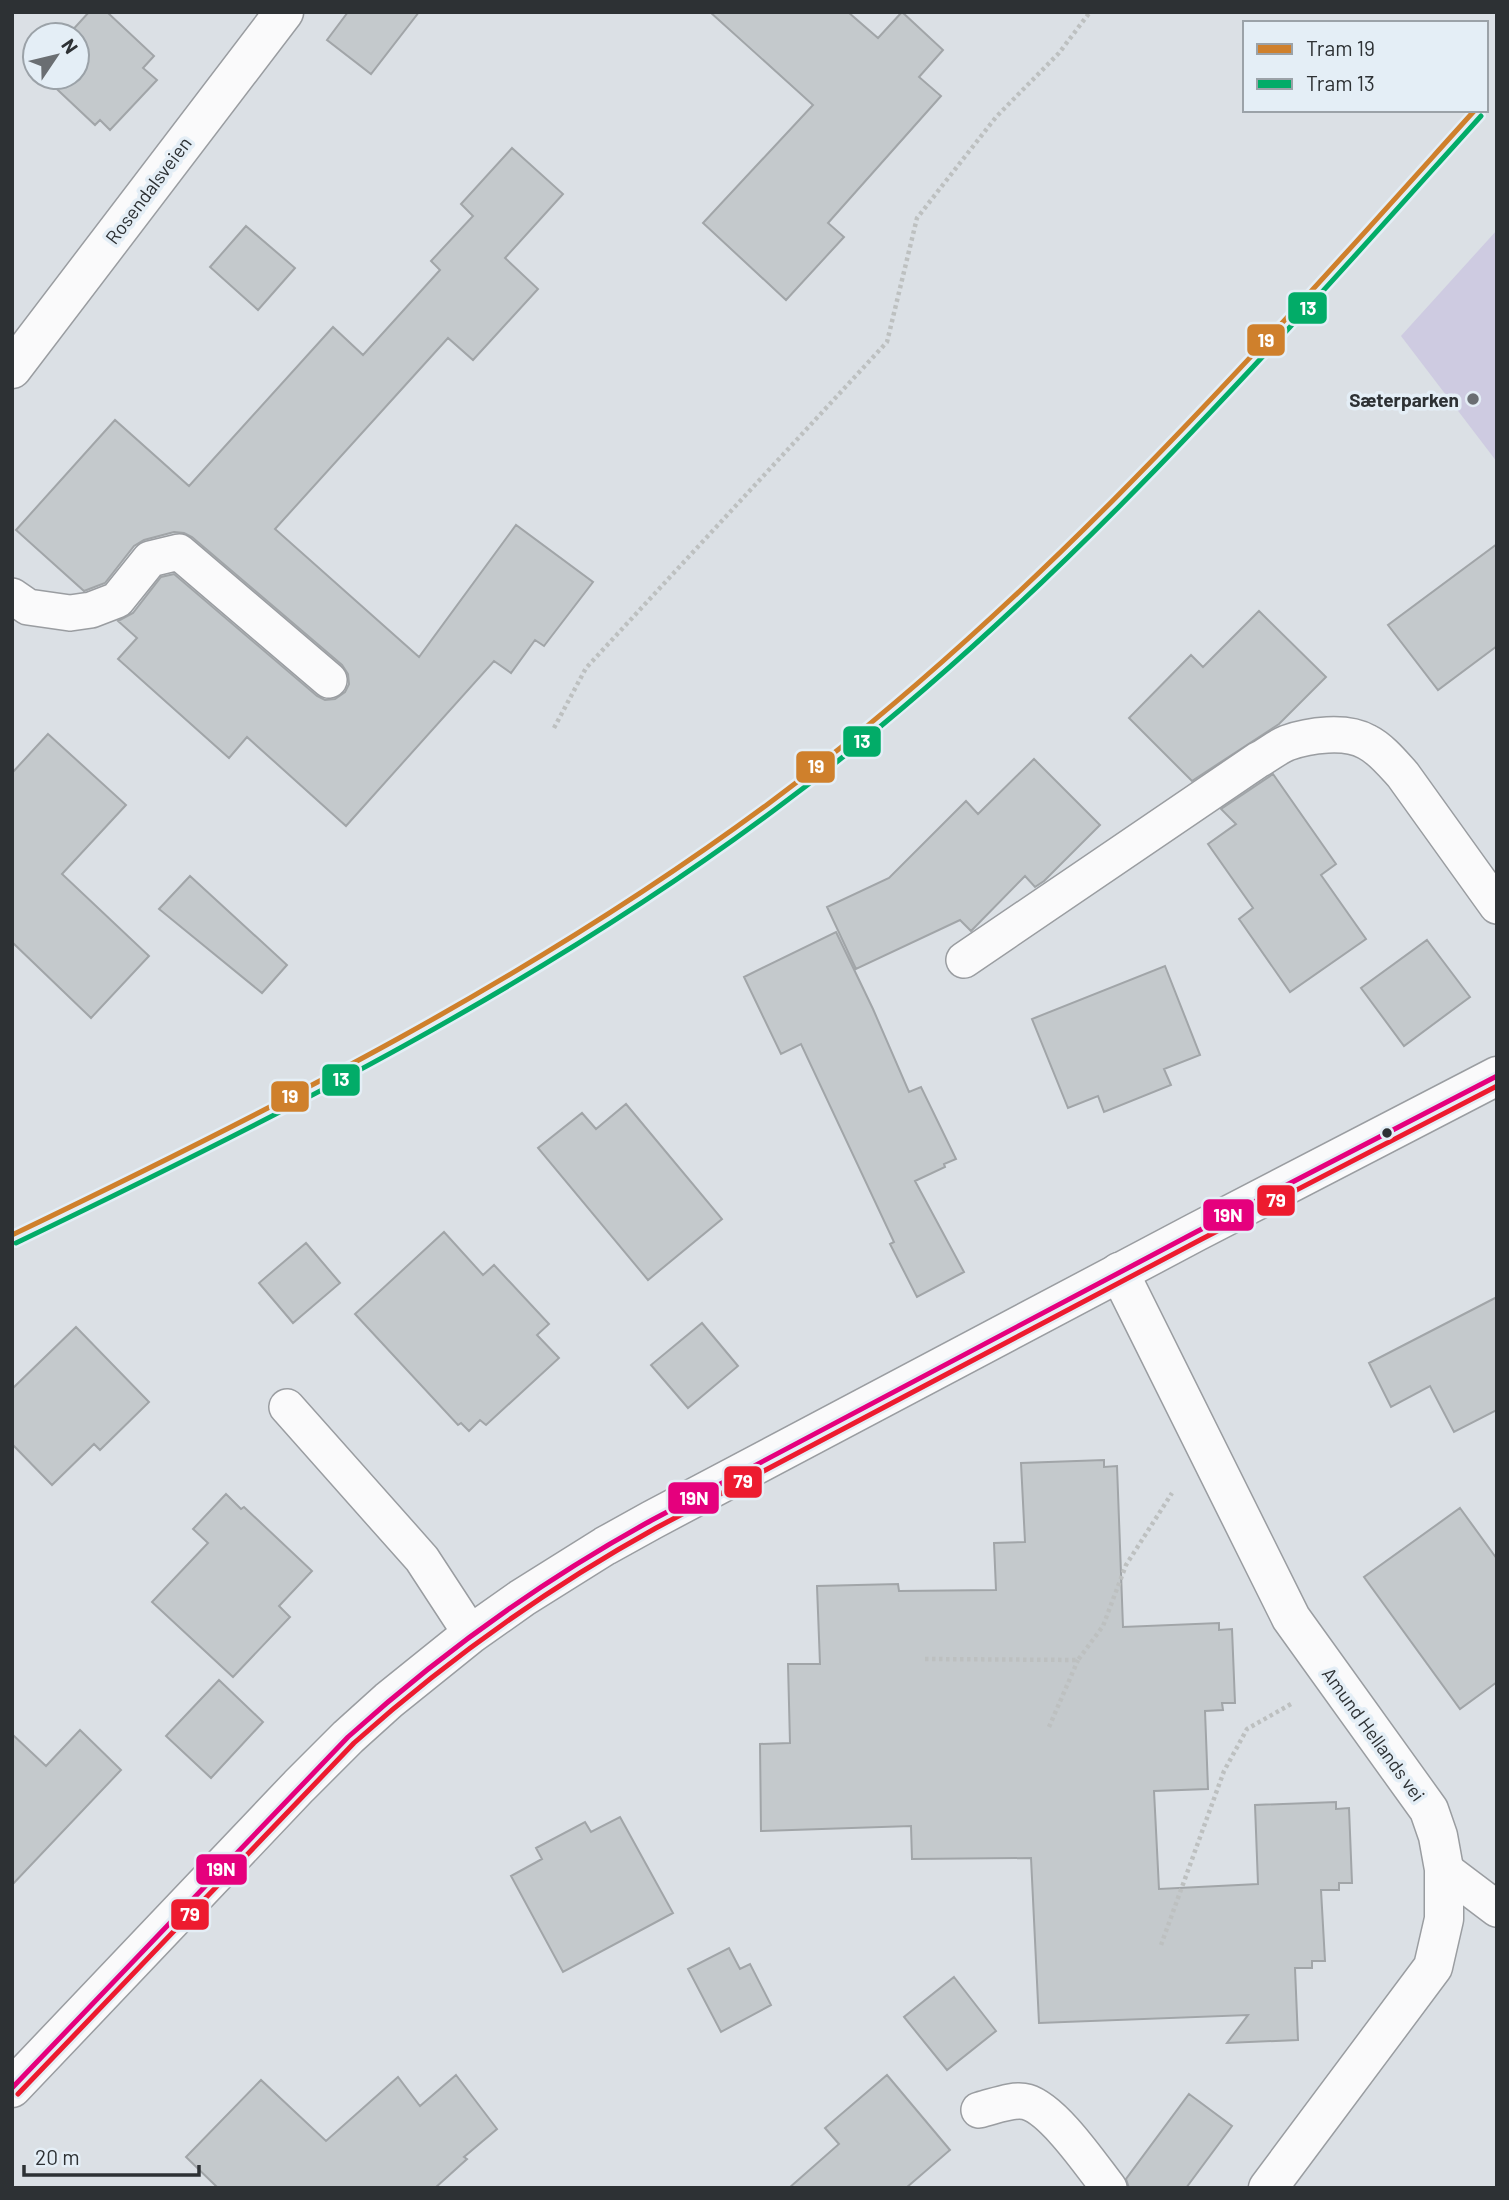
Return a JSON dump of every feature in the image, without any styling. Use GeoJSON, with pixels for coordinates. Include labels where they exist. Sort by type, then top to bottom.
{"type":"FeatureCollection","features":[{"type":"Feature","properties":{"kind":"main road","name":"Rosendalsveien"},"geometry":{"type":"LineString","coordinates":[[12,369],[284,12]]}},
{"type":"Feature","properties":{"kind":"main road"},"geometry":{"type":"LineString","coordinates":[[12,2088],[348,1737],[471,1634],[522,1598],[617,1539],[1119,1272],[1497,1076]]}},
{"type":"Feature","properties":{"kind":"main road","name":"Amund Hellands vei"},"geometry":{"type":"LineString","coordinates":[[1119,1272],[1292,1618],[1429,1810],[1438,1836],[1444,1869],[1444,1919],[1433,1967],[1268,2188]]}},
{"type":"Feature","properties":{"kind":"lane"},"geometry":{"type":"LineString","coordinates":[[12,596],[28,607],[70,613],[91,610],[117,600],[150,559],[179,552],[329,680]]}},
{"type":"Feature","properties":{"kind":"lane"},"geometry":{"type":"LineString","coordinates":[[964,960],[1258,760],[1287,743],[1316,737],[1346,736],[1367,742],[1389,760],[1404,775],[1497,906]]}},
{"type":"Feature","properties":{"kind":"lane"},"geometry":{"type":"LineString","coordinates":[[287,1407],[422,1559],[471,1634]]}},
{"type":"Feature","properties":{"kind":"lane"},"geometry":{"type":"LineString","coordinates":[[1444,1869],[1497,1909]]}},
{"type":"Feature","properties":{"kind":"lane"},"geometry":{"type":"LineString","coordinates":[[979,2110],[1012,2102],[1027,2102],[1054,2119],[1109,2188]]}},
{"type":"Feature","properties":{"kind":"path"},"geometry":{"type":"LineString","coordinates":[[554,728],[586,668],[887,342],[917,218],[996,117],[1059,53],[1090,12]]}},
{"type":"Feature","properties":{"kind":"path"},"geometry":{"type":"LineString","coordinates":[[1049,1727],[1078,1660],[1103,1626],[1126,1565],[1176,1487],[1217,1465]]}},
{"type":"Feature","properties":{"kind":"path"},"geometry":{"type":"LineString","coordinates":[[925,1659],[1078,1660]]}},
{"type":"Feature","properties":{"kind":"path"},"geometry":{"type":"LineString","coordinates":[[1161,1945],[1224,1771],[1247,1729],[1335,1679]]}},
{"type":"Feature","properties":{"kind":"shaded area","name":"Sæterparken"},"geometry":{"type":"Polygon","coordinates":[[[1497,230],[1497,462],[1401,336],[1497,230]]]}},
{"type":"Feature","properties":{"kind":"building"},"geometry":{"type":"Polygon","coordinates":[[[89,12],[107,12],[154,56],[143,68],[157,80],[110,130],[100,120],[95,125],[59,91],[91,91],[91,21],[81,21],[89,12]]]}},
{"type":"Feature","properties":{"kind":"building"},"geometry":{"type":"Polygon","coordinates":[[[348,12],[419,12],[371,74],[327,40],[348,12]]]}},
{"type":"Feature","properties":{"kind":"building"},"geometry":{"type":"Polygon","coordinates":[[[710,12],[848,12],[878,38],[902,12],[943,50],[919,77],[941,96],[828,223],[844,237],[786,300],[703,223],[813,105],[710,12]]]}},
{"type":"Feature","properties":{"kind":"building"},"geometry":{"type":"Polygon","coordinates":[[[512,148],[563,194],[505,258],[538,289],[473,360],[448,338],[275,529],[419,657],[516,525],[593,582],[544,646],[535,640],[511,673],[494,661],[346,826],[247,737],[229,758],[118,659],[137,638],[118,621],[133,613],[161,577],[174,574],[317,696],[325,700],[335,699],[345,692],[349,684],[348,674],[342,665],[184,533],[174,532],[144,540],[134,546],[105,583],[84,591],[16,530],[115,420],[189,486],[333,327],[363,355],[440,270],[431,261],[473,216],[461,204],[512,148]]]}},
{"type":"Feature","properties":{"kind":"building"},"geometry":{"type":"Polygon","coordinates":[[[246,226],[295,268],[258,310],[210,267],[246,226]]]}},
{"type":"Feature","properties":{"kind":"building"},"geometry":{"type":"Polygon","coordinates":[[[1497,544],[1497,646],[1438,690],[1388,625],[1497,544]]]}},
{"type":"Feature","properties":{"kind":"building"},"geometry":{"type":"Polygon","coordinates":[[[1259,611],[1326,677],[1279,724],[1192,781],[1129,718],[1191,655],[1203,667],[1259,611]]]}},
{"type":"Feature","properties":{"kind":"building"},"geometry":{"type":"Polygon","coordinates":[[[48,734],[126,805],[62,874],[149,956],[91,1018],[12,942],[12,773],[48,734]]]}},
{"type":"Feature","properties":{"kind":"building"},"geometry":{"type":"Polygon","coordinates":[[[1034,759],[1100,825],[1044,881],[1035,887],[1025,876],[971,931],[960,920],[856,969],[827,907],[889,878],[966,801],[978,814],[1034,759]]]}},
{"type":"Feature","properties":{"kind":"building"},"geometry":{"type":"Polygon","coordinates":[[[1273,774],[1336,864],[1321,875],[1366,939],[1290,992],[1239,919],[1253,908],[1208,844],[1236,824],[1221,809],[1273,774]]]}},
{"type":"Feature","properties":{"kind":"building"},"geometry":{"type":"Polygon","coordinates":[[[190,876],[287,965],[262,993],[159,909],[190,876]]]}},
{"type":"Feature","properties":{"kind":"building"},"geometry":{"type":"Polygon","coordinates":[[[836,932],[909,1092],[921,1087],[956,1159],[915,1181],[964,1272],[917,1297],[890,1244],[894,1242],[801,1044],[781,1054],[744,977],[836,932]]]}},
{"type":"Feature","properties":{"kind":"building"},"geometry":{"type":"Polygon","coordinates":[[[1427,940],[1470,997],[1404,1046],[1361,988],[1427,940]]]}},
{"type":"Feature","properties":{"kind":"building"},"geometry":{"type":"Polygon","coordinates":[[[1165,966],[1200,1055],[1164,1069],[1171,1085],[1104,1112],[1098,1096],[1068,1108],[1032,1019],[1165,966]]]}},
{"type":"Feature","properties":{"kind":"building"},"geometry":{"type":"Polygon","coordinates":[[[626,1104],[722,1219],[648,1280],[538,1148],[582,1113],[596,1129],[626,1104]]]}},
{"type":"Feature","properties":{"kind":"building"},"geometry":{"type":"Polygon","coordinates":[[[444,1232],[483,1275],[494,1265],[549,1324],[537,1335],[559,1358],[486,1425],[480,1420],[469,1431],[461,1423],[458,1425],[355,1314],[444,1232]]]}},
{"type":"Feature","properties":{"kind":"building"},"geometry":{"type":"Polygon","coordinates":[[[306,1243],[340,1283],[293,1323],[259,1283],[306,1243]]]}},
{"type":"Feature","properties":{"kind":"building"},"geometry":{"type":"Polygon","coordinates":[[[1497,1297],[1497,1410],[1454,1432],[1430,1386],[1391,1407],[1369,1363],[1497,1297]]]}},
{"type":"Feature","properties":{"kind":"building"},"geometry":{"type":"Polygon","coordinates":[[[702,1323],[738,1366],[688,1408],[651,1365],[702,1323]]]}},
{"type":"Feature","properties":{"kind":"building"},"geometry":{"type":"Polygon","coordinates":[[[76,1327],[149,1402],[100,1450],[94,1444],[52,1485],[12,1444],[12,1389],[76,1327]]]}},
{"type":"Feature","properties":{"kind":"building"},"geometry":{"type":"Polygon","coordinates":[[[1104,1460],[1104,1467],[1117,1466],[1123,1627],[1219,1623],[1219,1630],[1232,1629],[1235,1703],[1222,1703],[1223,1710],[1205,1711],[1208,1789],[1154,1791],[1159,1889],[1258,1884],[1255,1805],[1336,1802],[1336,1809],[1349,1808],[1352,1883],[1339,1883],[1339,1890],[1321,1890],[1325,1961],[1312,1961],[1312,1968],[1295,1968],[1298,2040],[1227,2043],[1248,2015],[1039,2023],[1031,1858],[912,1859],[911,1826],[761,1831],[760,1744],[790,1743],[788,1664],[820,1664],[817,1586],[898,1584],[899,1591],[996,1590],[994,1543],[1025,1542],[1021,1463],[1104,1460]]]}},
{"type":"Feature","properties":{"kind":"building"},"geometry":{"type":"Polygon","coordinates":[[[226,1494],[241,1509],[244,1507],[312,1571],[279,1606],[290,1617],[233,1677],[152,1602],[208,1543],[193,1529],[226,1494]]]}},
{"type":"Feature","properties":{"kind":"building"},"geometry":{"type":"Polygon","coordinates":[[[1460,1508],[1497,1559],[1497,1682],[1460,1709],[1364,1577],[1460,1508]]]}},
{"type":"Feature","properties":{"kind":"building"},"geometry":{"type":"Polygon","coordinates":[[[219,1680],[263,1722],[211,1778],[166,1736],[219,1680]]]}},
{"type":"Feature","properties":{"kind":"building"},"geometry":{"type":"Polygon","coordinates":[[[80,1730],[121,1770],[12,1885],[12,1734],[46,1766],[80,1730]]]}},
{"type":"Feature","properties":{"kind":"building"},"geometry":{"type":"Polygon","coordinates":[[[620,1817],[673,1913],[563,1972],[511,1876],[542,1859],[536,1848],[585,1822],[591,1832],[620,1817]]]}},
{"type":"Feature","properties":{"kind":"building"},"geometry":{"type":"Polygon","coordinates":[[[729,1948],[740,1969],[750,1964],[771,2005],[721,2032],[688,1969],[729,1948]]]}},
{"type":"Feature","properties":{"kind":"building"},"geometry":{"type":"Polygon","coordinates":[[[954,1977],[996,2031],[947,2070],[904,2017],[954,1977]]]}},
{"type":"Feature","properties":{"kind":"building"},"geometry":{"type":"Polygon","coordinates":[[[456,2075],[497,2129],[464,2157],[467,2159],[435,2188],[218,2188],[186,2157],[261,2080],[326,2141],[398,2077],[420,2106],[456,2075]]]}},
{"type":"Feature","properties":{"kind":"building"},"geometry":{"type":"Polygon","coordinates":[[[887,2075],[950,2150],[906,2188],[789,2188],[839,2144],[825,2128],[887,2075]]]}},
{"type":"Feature","properties":{"kind":"building"},"geometry":{"type":"Polygon","coordinates":[[[1189,2094],[1232,2126],[1186,2188],[1129,2188],[1126,2179],[1189,2094]]]}},
{"type":"Feature","properties":{"kind":"tram line","name":"19"},"geometry":{"type":"LineString","coordinates":[[12,1235],[208,1139],[400,1038],[495,984],[588,927],[768,804],[866,727],[959,647],[1050,562],[1224,385],[1473,112]]}},
{"type":"Feature","properties":{"kind":"tram line","name":"13"},"geometry":{"type":"LineString","coordinates":[[16,1243],[212,1147],[405,1045],[592,935],[684,875],[773,811],[871,734],[965,653],[1056,569],[1230,392],[1481,116]]}},
{"type":"Feature","properties":{"kind":"transit line","name":"19N"},"geometry":{"type":"LineString","coordinates":[[12,2088],[348,1737],[456,1647],[532,1593],[652,1520],[1497,1076]]}},
{"type":"Feature","properties":{"kind":"transit line","name":"79"},"geometry":{"type":"LineString","coordinates":[[18,2094],[354,1743],[462,1654],[537,1601],[656,1528],[1497,1086]]}},
{"type":"Feature","properties":{"kind":"place","name":"Sæterparken"},"geometry":{"type":"Point","coordinates":[1473,399]}}]}
